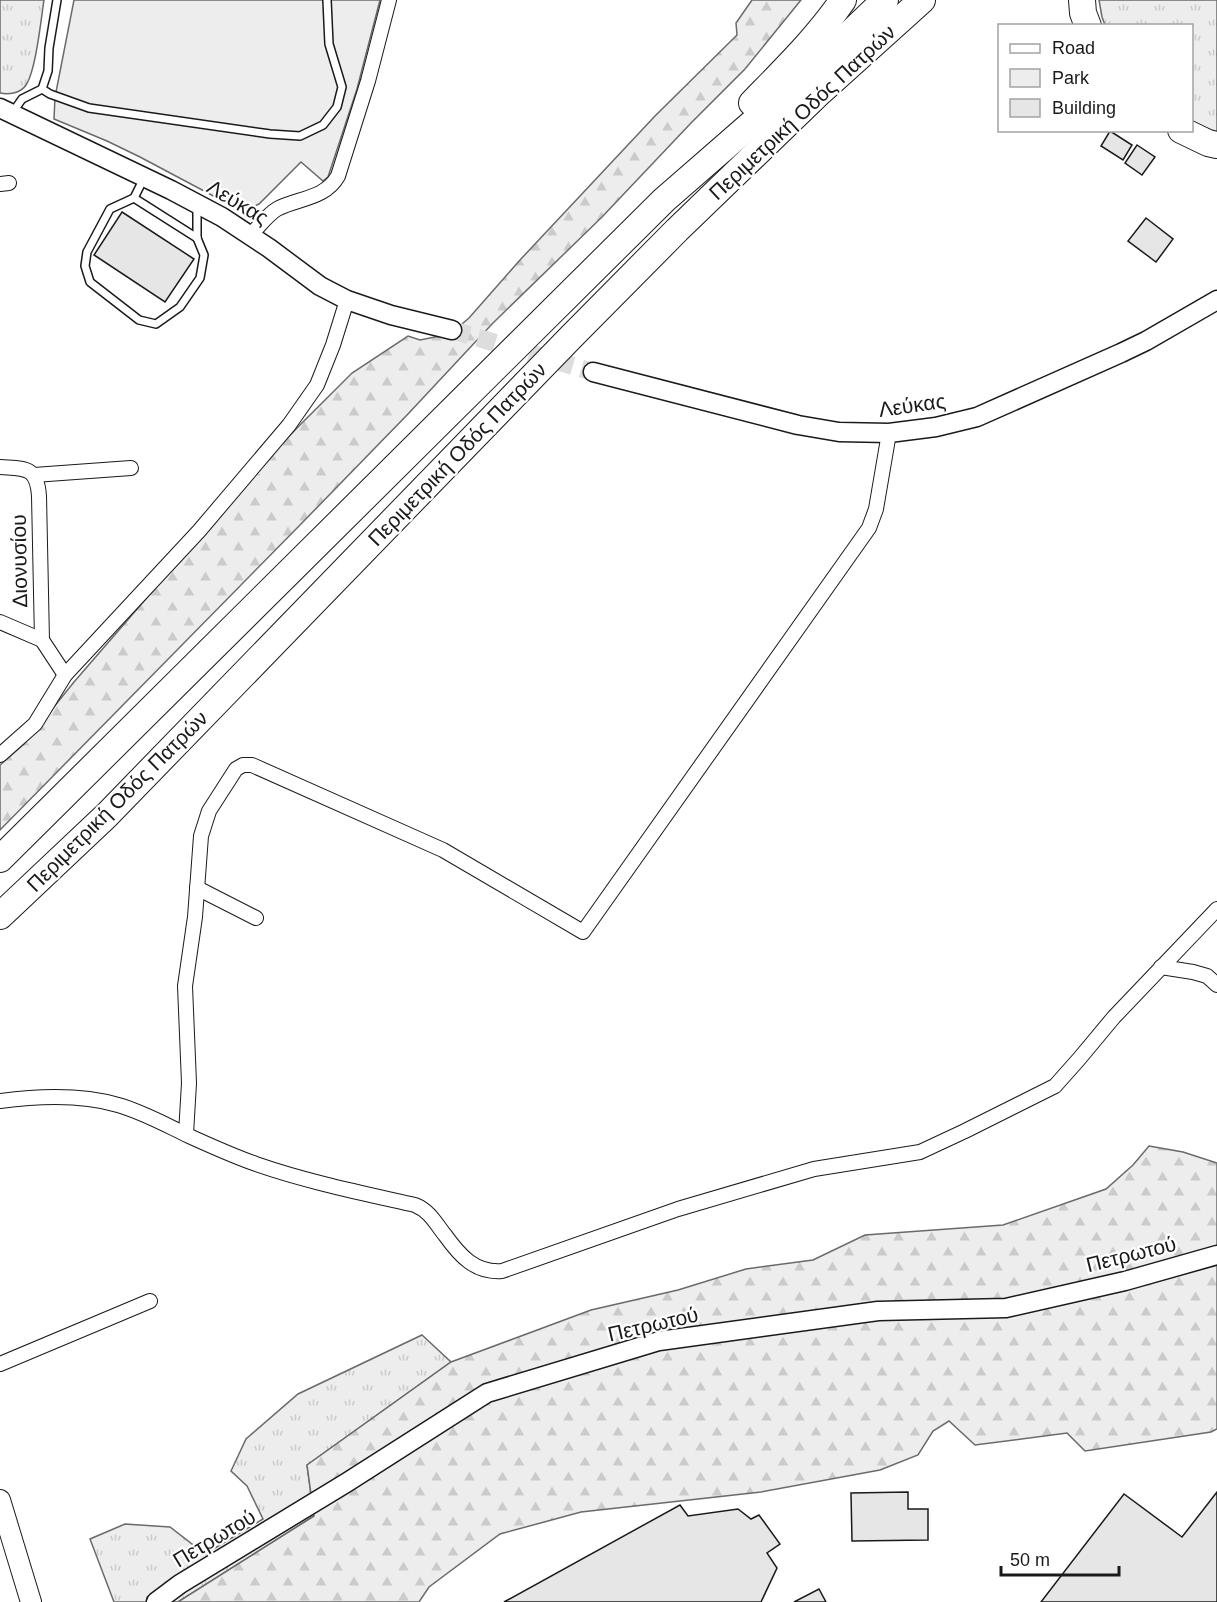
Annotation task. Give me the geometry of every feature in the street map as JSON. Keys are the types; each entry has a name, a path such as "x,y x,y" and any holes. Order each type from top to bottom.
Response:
{"highway":[{"path":"664,200 702,156 799,55 843,0"},
{"name":"Περιμετρική Οδός Πατρών","path":"0,859 664,200 796,85 885,0"},
{"name":"Περιμετρική Οδός Πατρών","path":"0,916 107,815 562,346 677,231 820,92 922,0"},
{"path":"1082,0 1087,24"},
{"path":"1185,132 1217,145"}],"main road":[{"path":"0,1500 31,1602"}],"street":[{"path":"250,235 277,210 311,198 334,183 368,81 389,0"},
{"name":"Λεύκας","path":"6,111 228,220 320,286 347,300 391,315 452,330"},
{"path":"0,755 35,724 65,675 199,531 289,425 318,385 347,300"},
{"name":"Λεύκας","path":"593,372 807,427 854,433 889,433 936,427 977,417 1146,341 1217,300"},
{"path":"186,1134 189,1083 185,986 195,917 201,836 209,811 236,769 243,765 252,765 443,850 583,932 869,528 876,509 889,433"},
{"path":"0,467 20,469 34,475 131,468"},
{"name":"Διονυσίου","path":"34,475 39,496 42,640"},
{"path":"0,622 42,640 65,675"},
{"path":"197,888 256,918"},
{"path":"0,1101 33,1097 108,1102 146,1115 220,1150 258,1164 338,1188 418,1207 430,1215 456,1248 474,1266 485,1271 502,1271 678,1209 814,1169 920,1152 1055,1086 1114,1017 1217,909"},
{"path":"1161,967 1207,976 1217,985"},
{"name":"Πετρωτού","path":"156,1602 180,1584 346,1484 487,1394 659,1341 878,1311 1006,1308 1125,1281 1217,1255"},
{"path":"0,1364 150,1301"}],"lane":[{"path":"6,111 22,99 42,89 48,71 49,48 57,0"},
{"path":"42,89 89,108 270,134 300,136 324,124 338,107 342,87 329,44 327,0"},
{"path":"144,177 134,198 110,209 87,252 85,266 90,282 139,321 156,324 180,307 200,278 204,255 197,238 197,204"},
{"path":"134,198 197,238"}],"green space":[{"path":"0,0 44,0 30,78 24,88 18,92 0,93"},
{"path":"74,0 380,0 357,89 328,177 323,181 301,162 259,204 248,209 236,208 140,157 54,119 55,97"},
{"path":"752,0 801,0 745,69 602,217 493,323 408,414 0,830 0,765 24,744 74,682 272,453 352,373 408,336 420,340 450,334 469,318 655,116 737,35 736,23"},
{"path":"1099,0 1217,0 1217,132 1193,123 1193,24 1105,24"},
{"path":"1149,1146 1183,1152 1217,1163 1217,1429 1211,1432 1085,1451 1067,1433 975,1445 949,1421 933,1431 918,1455 880,1470 761,1492 581,1512 500,1534 429,1587 419,1602 178,1602 314,1516 307,1465 451,1362 591,1310 678,1290 746,1269 813,1260 865,1235 1003,1225 1106,1189 1133,1165"},
{"path":"422,1335 451,1362 307,1465 314,1516 178,1602 114,1602 90,1539 125,1524 170,1527 205,1554 263,1519 247,1486 231,1471 246,1439 298,1394"}],"building":[{"path":"1109,132 1132,145 1123,160 1101,146"},
{"path":"1137,145 1155,157 1142,175 1125,163"},
{"path":"122,212 194,259 165,302 94,255"},
{"path":"1146,218 1173,239 1156,262 1128,241"},
{"path":"908,1492 908,1509 928,1509 928,1540 852,1541 851,1493"},
{"path":"1217,1492 1217,1602 1041,1602 1124,1494 1182,1537"},
{"path":"680,1505 688,1516 738,1509 751,1519 759,1515 780,1544 767,1553 777,1568 761,1602 504,1602"},
{"path":"819,1589 826,1602 794,1602"}],"tunnel":[{"path":"452,330 593,372"}]}
